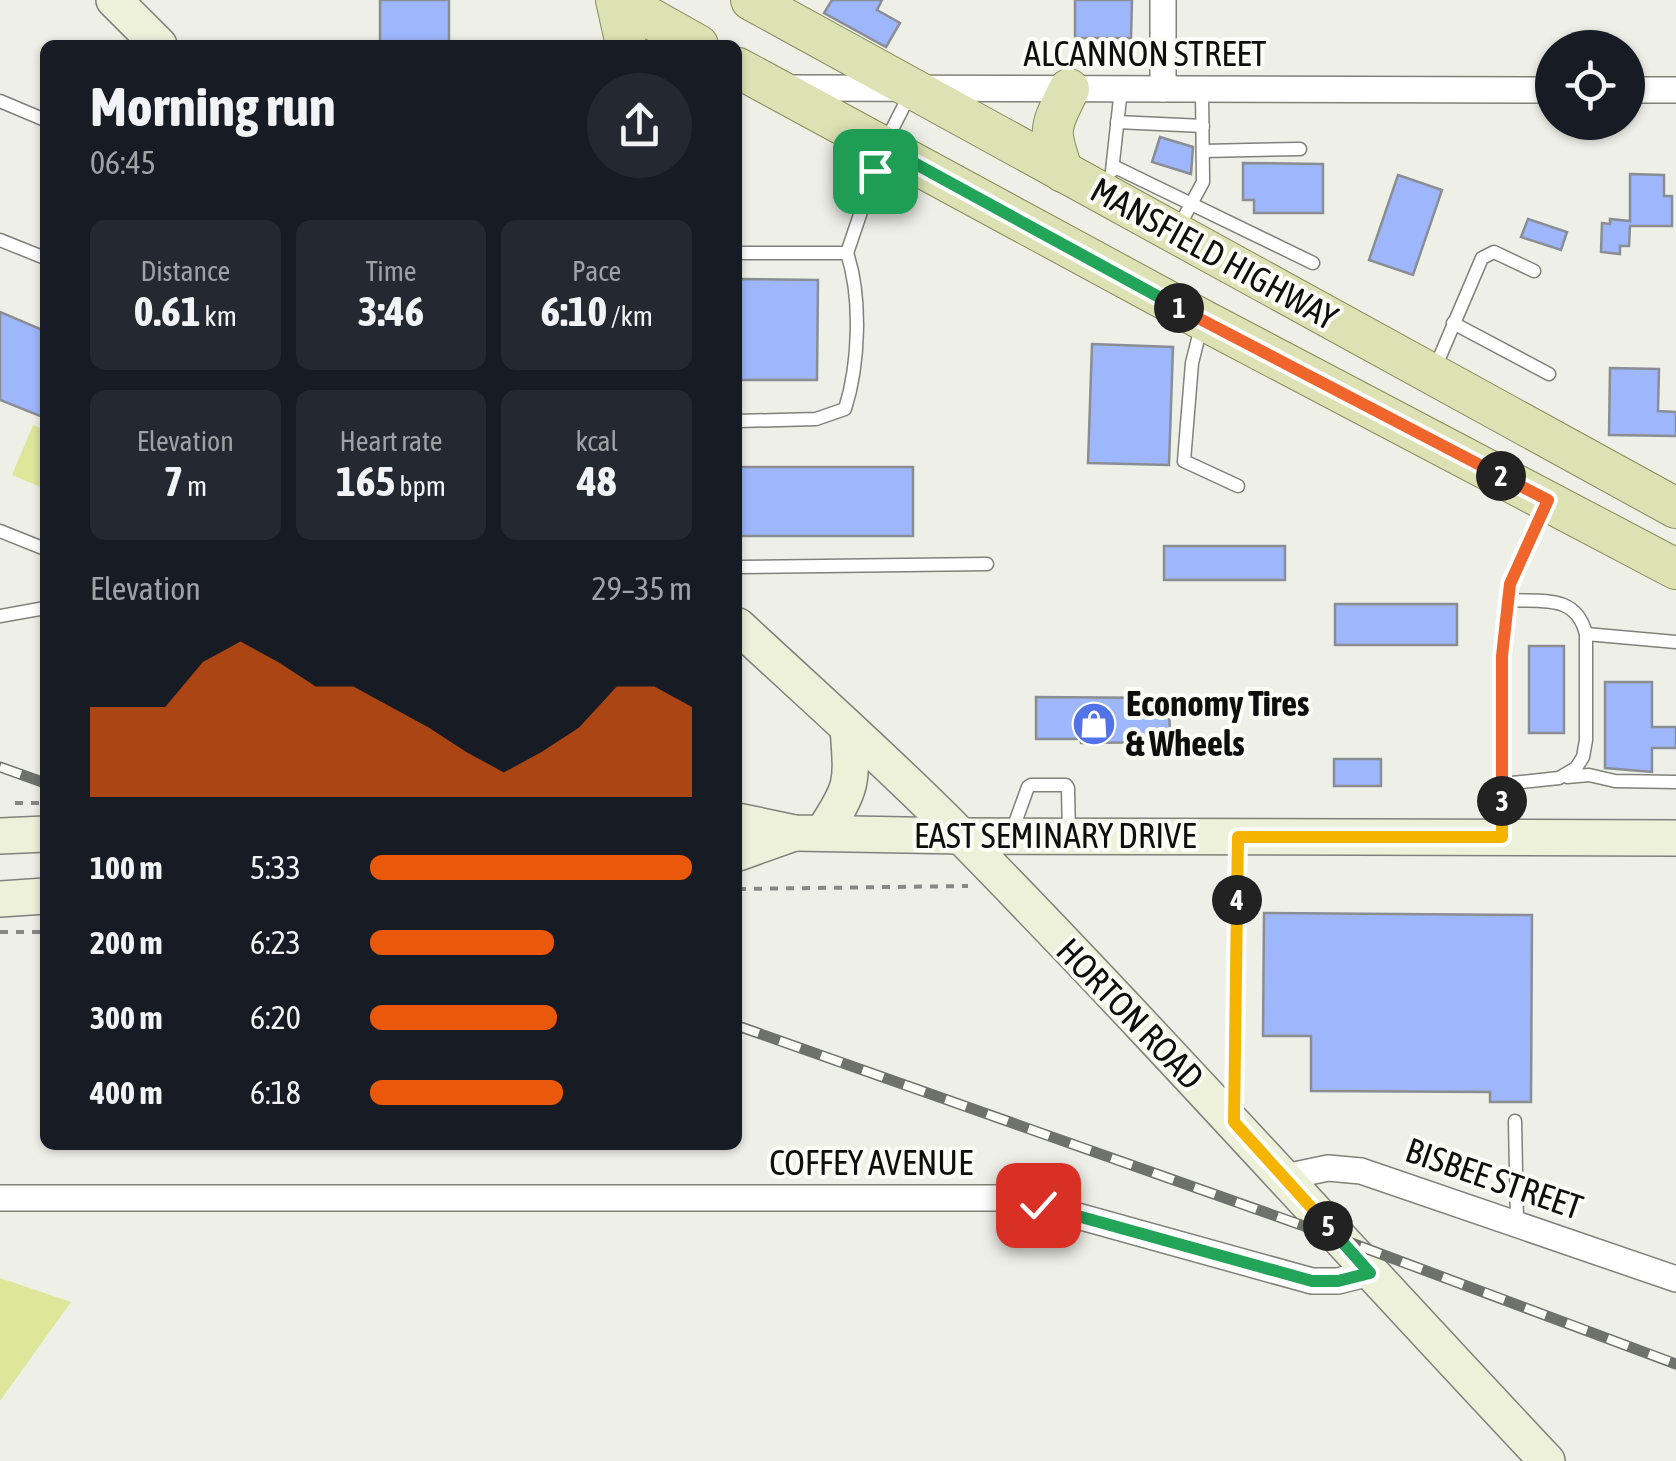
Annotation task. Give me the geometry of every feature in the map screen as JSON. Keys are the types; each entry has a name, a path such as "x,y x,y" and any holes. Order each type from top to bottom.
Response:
{"main road":[{"path":"617,0 625,40"},
{"path":"617,0 689,40"},
{"name":"MANSFIELD HIGHWAY","path":"776,8 1063,172 1111,181 1184,218 1432,374 1676,508"},
{"name":"MANSFIELD HIGHWAY","path":"756,88 883,146 1202,320 1676,569"},
{"path":"1063,172 1051,138 1055,118 1069,89"}],"street":[{"path":"114,0 154,40"},
{"path":"1163,0 1163,89"},
{"name":"ALCANNON STREET","path":"756,88 1535,90"},
{"path":"1645,90 1676,90"},
{"name":"HORTON ROAD","path":"742,630 961,836 1285,1176 1370,1273 1548,1461"},
{"path":"809,833 843,803 851,779 848,728"},
{"name":"EAST SEMINARY DRIVE","path":"742,822 809,833 961,836 1676,838"},
{"name":"EAST SEMINARY DRIVE","path":"742,851 809,833"},
{"path":"0,836 40,834"},
{"path":"0,899 40,896"},
{"name":"BISBEE STREET","path":"1285,1176 1328,1168 1362,1171 1676,1280"},
{"name":"COFFEY AVENUE","path":"0,1198 996,1198 1038,1205 1312,1281 1338,1281 1370,1273"}],"lane":[{"path":"742,420 816,419 845,410 854,382 856,297 856,280 847,253 883,146 914,88"},
{"path":"1111,181 1121,89"},
{"path":"1202,89 1202,182 1184,218 1313,262"},
{"path":"0,101 40,118"},
{"path":"1118,122 1202,126"},
{"path":"1202,151 1300,150"},
{"path":"0,240 40,256"},
{"path":"1432,374 1482,258 1494,252 1534,271"},
{"path":"742,253 847,253"},
{"path":"1202,320 1192,363 1184,461 1238,486"},
{"path":"1454,323 1549,374"},
{"path":"1502,837 1502,656 1510,584 1548,500"},
{"path":"0,531 40,547"},
{"path":"742,567 988,564"},
{"path":"1508,600 1562,604 1582,619 1586,634 1586,740 1576,768 1559,778"},
{"path":"0,616 40,609"},
{"path":"1586,634 1676,642"},
{"path":"1502,784 1589,775 1615,781 1676,782"},
{"path":"1010,836 1031,784 1066,785 1069,836"},
{"path":"1234,1122 1238,837"},
{"path":"1515,1121 1517,1222"}],"path":[{"path":"742,889 970,886"},
{"path":"0,932 40,932"}],"green space":[{"path":"33,425 40,428 40,487 12,475"},
{"path":"0,1278 71,1302 0,1401"}],"building":[{"path":"380,0 449,0 449,40 380,40"},
{"path":"832,0 882,0 877,10 900,23 886,47 824,13"},
{"path":"1075,0 1132,0 1131,38 1075,38"},
{"path":"1160,137 1193,147 1191,174 1152,162"},
{"path":"1243,163 1323,164 1323,213 1254,213 1254,200 1243,200"},
{"path":"1630,174 1664,175 1664,196 1672,196 1672,226 1630,226 1629,246 1620,246 1620,254 1601,252 1602,223 1610,224 1610,219 1630,221"},
{"path":"1398,175 1442,190 1413,275 1369,260"},
{"path":"1528,219 1567,232 1561,250 1521,237"},
{"path":"742,279 818,280 817,380 742,380"},
{"path":"0,312 40,329 40,416 0,400"},
{"path":"1092,344 1173,347 1169,465 1088,463"},
{"path":"1610,368 1659,369 1658,411 1676,412 1676,436 1609,435"},
{"path":"742,467 913,467 913,536 742,536"},
{"path":"1164,546 1285,546 1285,580 1164,580"},
{"path":"1335,604 1457,604 1457,645 1335,645"},
{"path":"1529,646 1564,646 1564,733 1529,733"},
{"path":"1605,682 1652,682 1652,727 1676,727 1676,748 1652,748 1652,772 1605,768"},
{"path":"1036,697 1169,698 1170,742 1036,739"},
{"path":"1334,759 1381,759 1381,786 1334,786"},
{"path":"1264,913 1532,915 1531,1102 1490,1102 1490,1092 1311,1091 1311,1036 1263,1036"}],"railway":[{"path":"0,767 40,781"},
{"path":"742,1027 1338,1238 1676,1364"}],"place":[{"name":"Economy Tires & Wheels","path":"1094,724"}],"route":[{"path":"875,171 883,146 1202,320 1548,500 1510,584 1502,656 1502,837 1238,837 1234,1122 1370,1273 1338,1281 1312,1281 1038,1205"}]}
